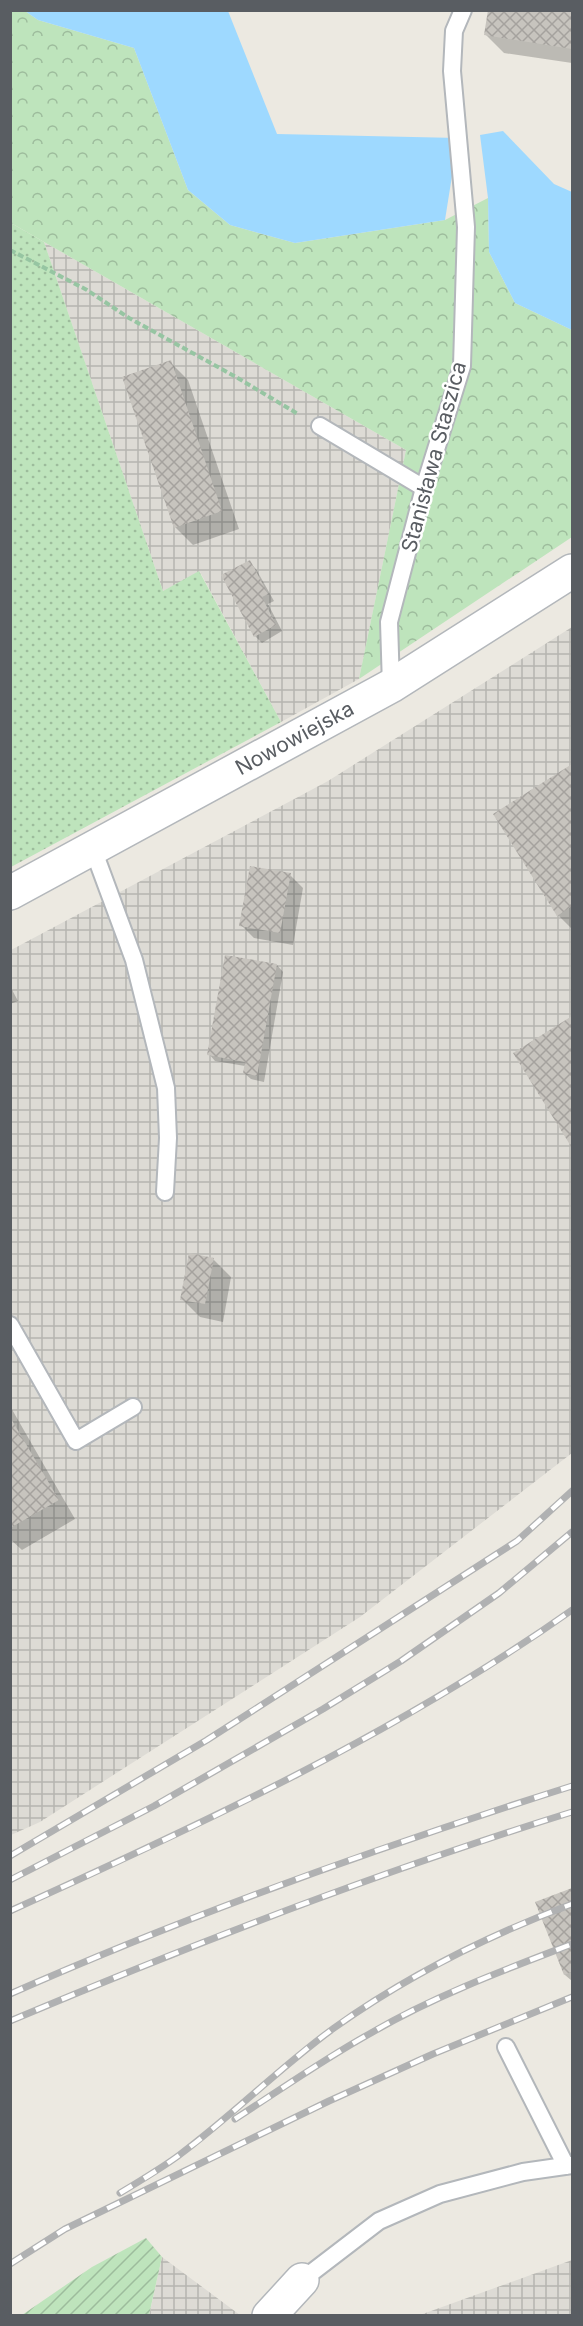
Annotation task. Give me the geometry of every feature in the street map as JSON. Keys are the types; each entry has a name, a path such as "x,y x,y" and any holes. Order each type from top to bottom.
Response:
{"street":[{"name":"Nowowiejska","path":"10,892 391,686 573,572"},
{"path":"268,2316 302,2280"}],"lane":[{"name":"Stanisława Staszica","path":"391,686 389,622 424,488 462,366 466,227 452,71 454,31 463,10"},
{"path":"320,426 424,488"},
{"path":"93,849 134,960 166,1088 168,1138 165,1192"},
{"path":"10,1325 76,1441 133,1407"},
{"path":"302,2280 379,2221 430,2199 523,2172 569,2166 506,2047"}],"path":[{"path":"10,250 87,290 129,318 320,426"}],"shaded area":[{"path":"44,242 406,450 359,679 281,722 200,572 163,591"},
{"path":"572,627 572,1453 360,1617 40,1822 11,1835 11,950 328,781"},
{"path":"162,2257 240,2315 149,2316"},
{"path":"572,2260 572,2315 420,2315"}],"green space":[{"path":"11,11 25,11 38,20 134,48 188,190 230,225 295,243 445,220 488,198 489,252 515,303 572,330 572,537 359,679 406,450 11,223"},
{"path":"11,223 44,242 163,591 199,571 281,722 11,867"},
{"path":"146,2238 162,2257 149,2315 22,2315 92,2267"}],"water":[{"path":"25,11 228,11 277,134 458,138 445,220 295,243 230,225 188,190 134,48 38,20"},
{"path":"503,131 554,184 572,192 572,330 515,303 489,252 488,198 480,135"}],"building":[{"path":"488,10 572,10 572,49 484,35"},
{"path":"171,360 222,511 174,528 122,377"},
{"path":"250,560 268,594 262,597 276,625 254,637 221,575"},
{"path":"572,764 572,906 557,916 493,814"},
{"path":"250,866 291,873 280,933 239,926"},
{"path":"225,955 277,964 257,1076 243,1073 245,1062 207,1055"},
{"path":"572,1016 572,1148 513,1053"},
{"path":"189,1253 214,1258 205,1304 180,1300"},
{"path":"10,1417 59,1500 10,1528"},
{"path":"572,1888 572,1972 564,1975 535,1902"}],"railway":[{"path":"10,1856 207,1740 517,1541 572,1491"},
{"path":"10,1880 154,1806 323,1709 401,1661 499,1593 572,1532"},
{"path":"10,1911 227,1810 369,1736 506,1655 572,1610"},
{"path":"10,1994 148,1936 288,1882 430,1832 572,1786"},
{"path":"10,2021 289,1909 359,1883 572,1812"},
{"path":"120,2193 178,2156 314,2043 390,1991 479,1943 572,1904"},
{"path":"235,2119 336,2053 419,2007 470,1984 572,1944"},
{"path":"10,2264 65,2229 329,2101 433,2054 572,1997"}]}
